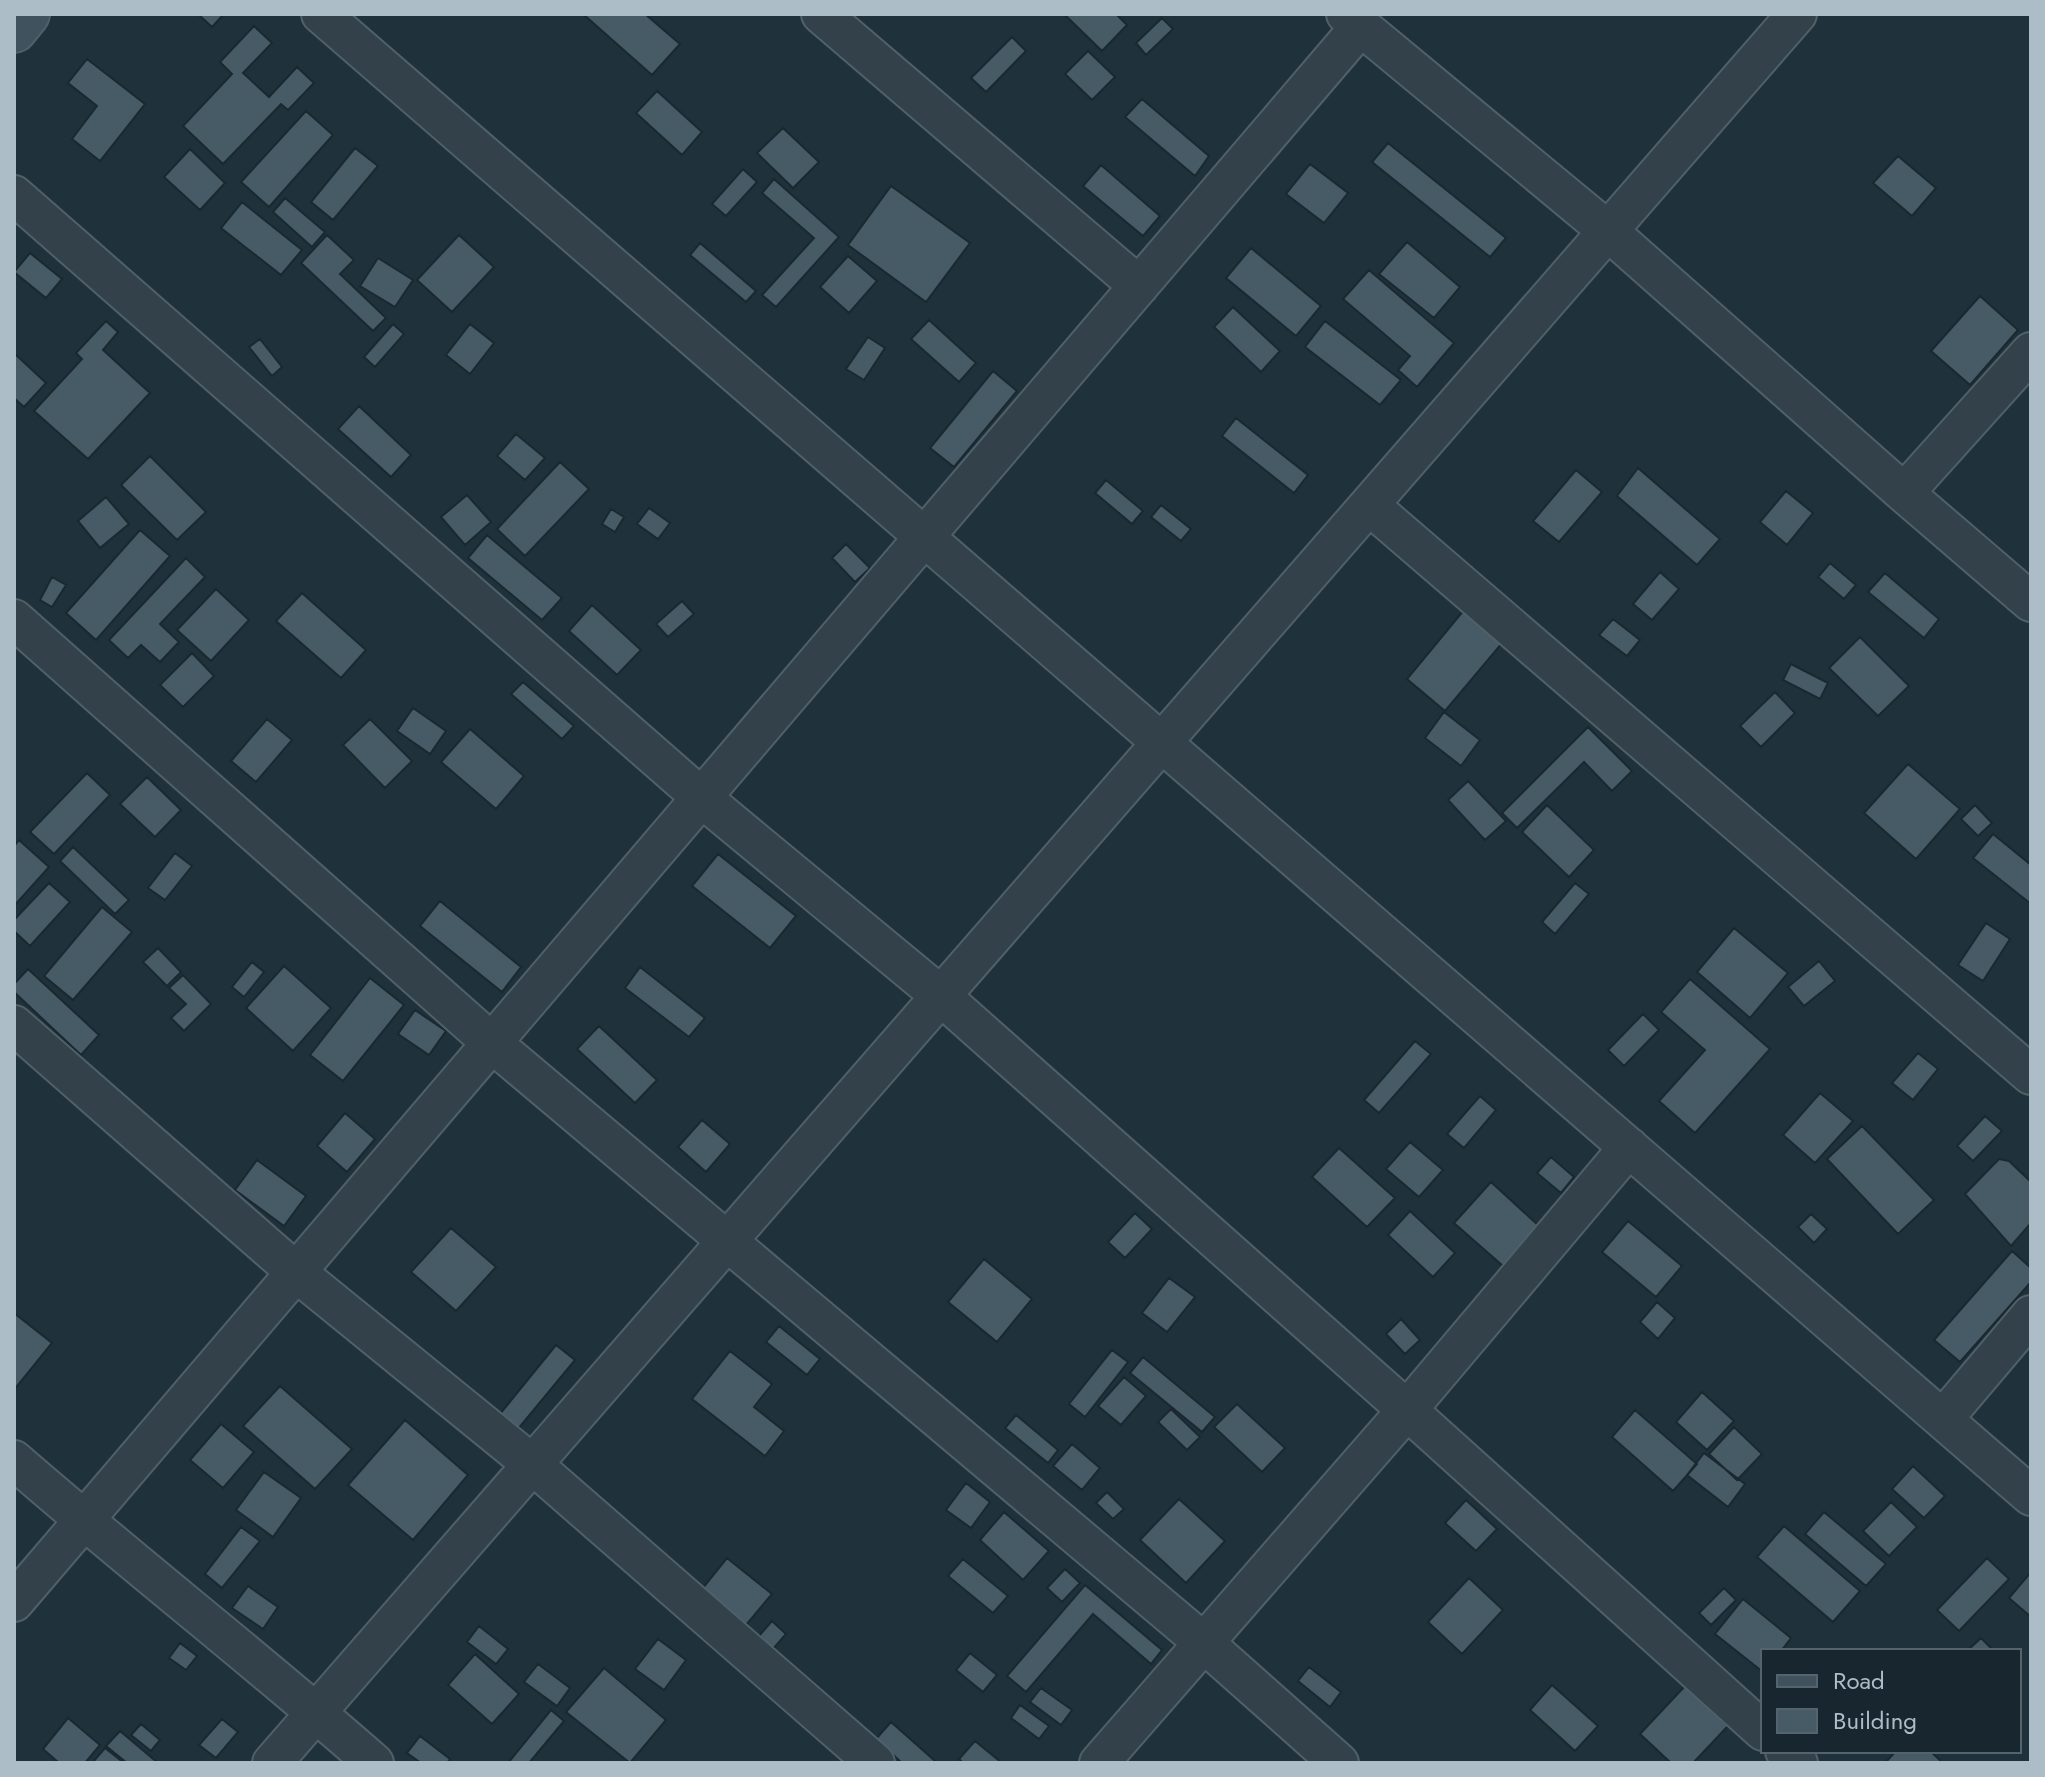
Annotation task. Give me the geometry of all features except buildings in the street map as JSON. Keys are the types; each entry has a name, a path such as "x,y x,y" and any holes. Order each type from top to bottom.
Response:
{"street":[{"path":"14,30 27,14"},
{"path":"321,14 2031,1496"},
{"path":"821,14 1139,286"},
{"path":"272,1763 1797,14"},
{"path":"14,1602 1139,286 1353,20 1608,231 2031,602"},
{"path":"14,195 702,798 941,996 1761,1729"},
{"path":"1904,493 2031,352"},
{"path":"1369,505 2031,1075"},
{"path":"14,619 492,1043 1204,1643 1339,1763"},
{"path":"14,1025 296,1272 532,1464 875,1763"},
{"path":"1099,1763 1407,1410 1629,1147"},
{"path":"1943,1419 2031,1315"},
{"path":"14,1460 374,1763"}]}
